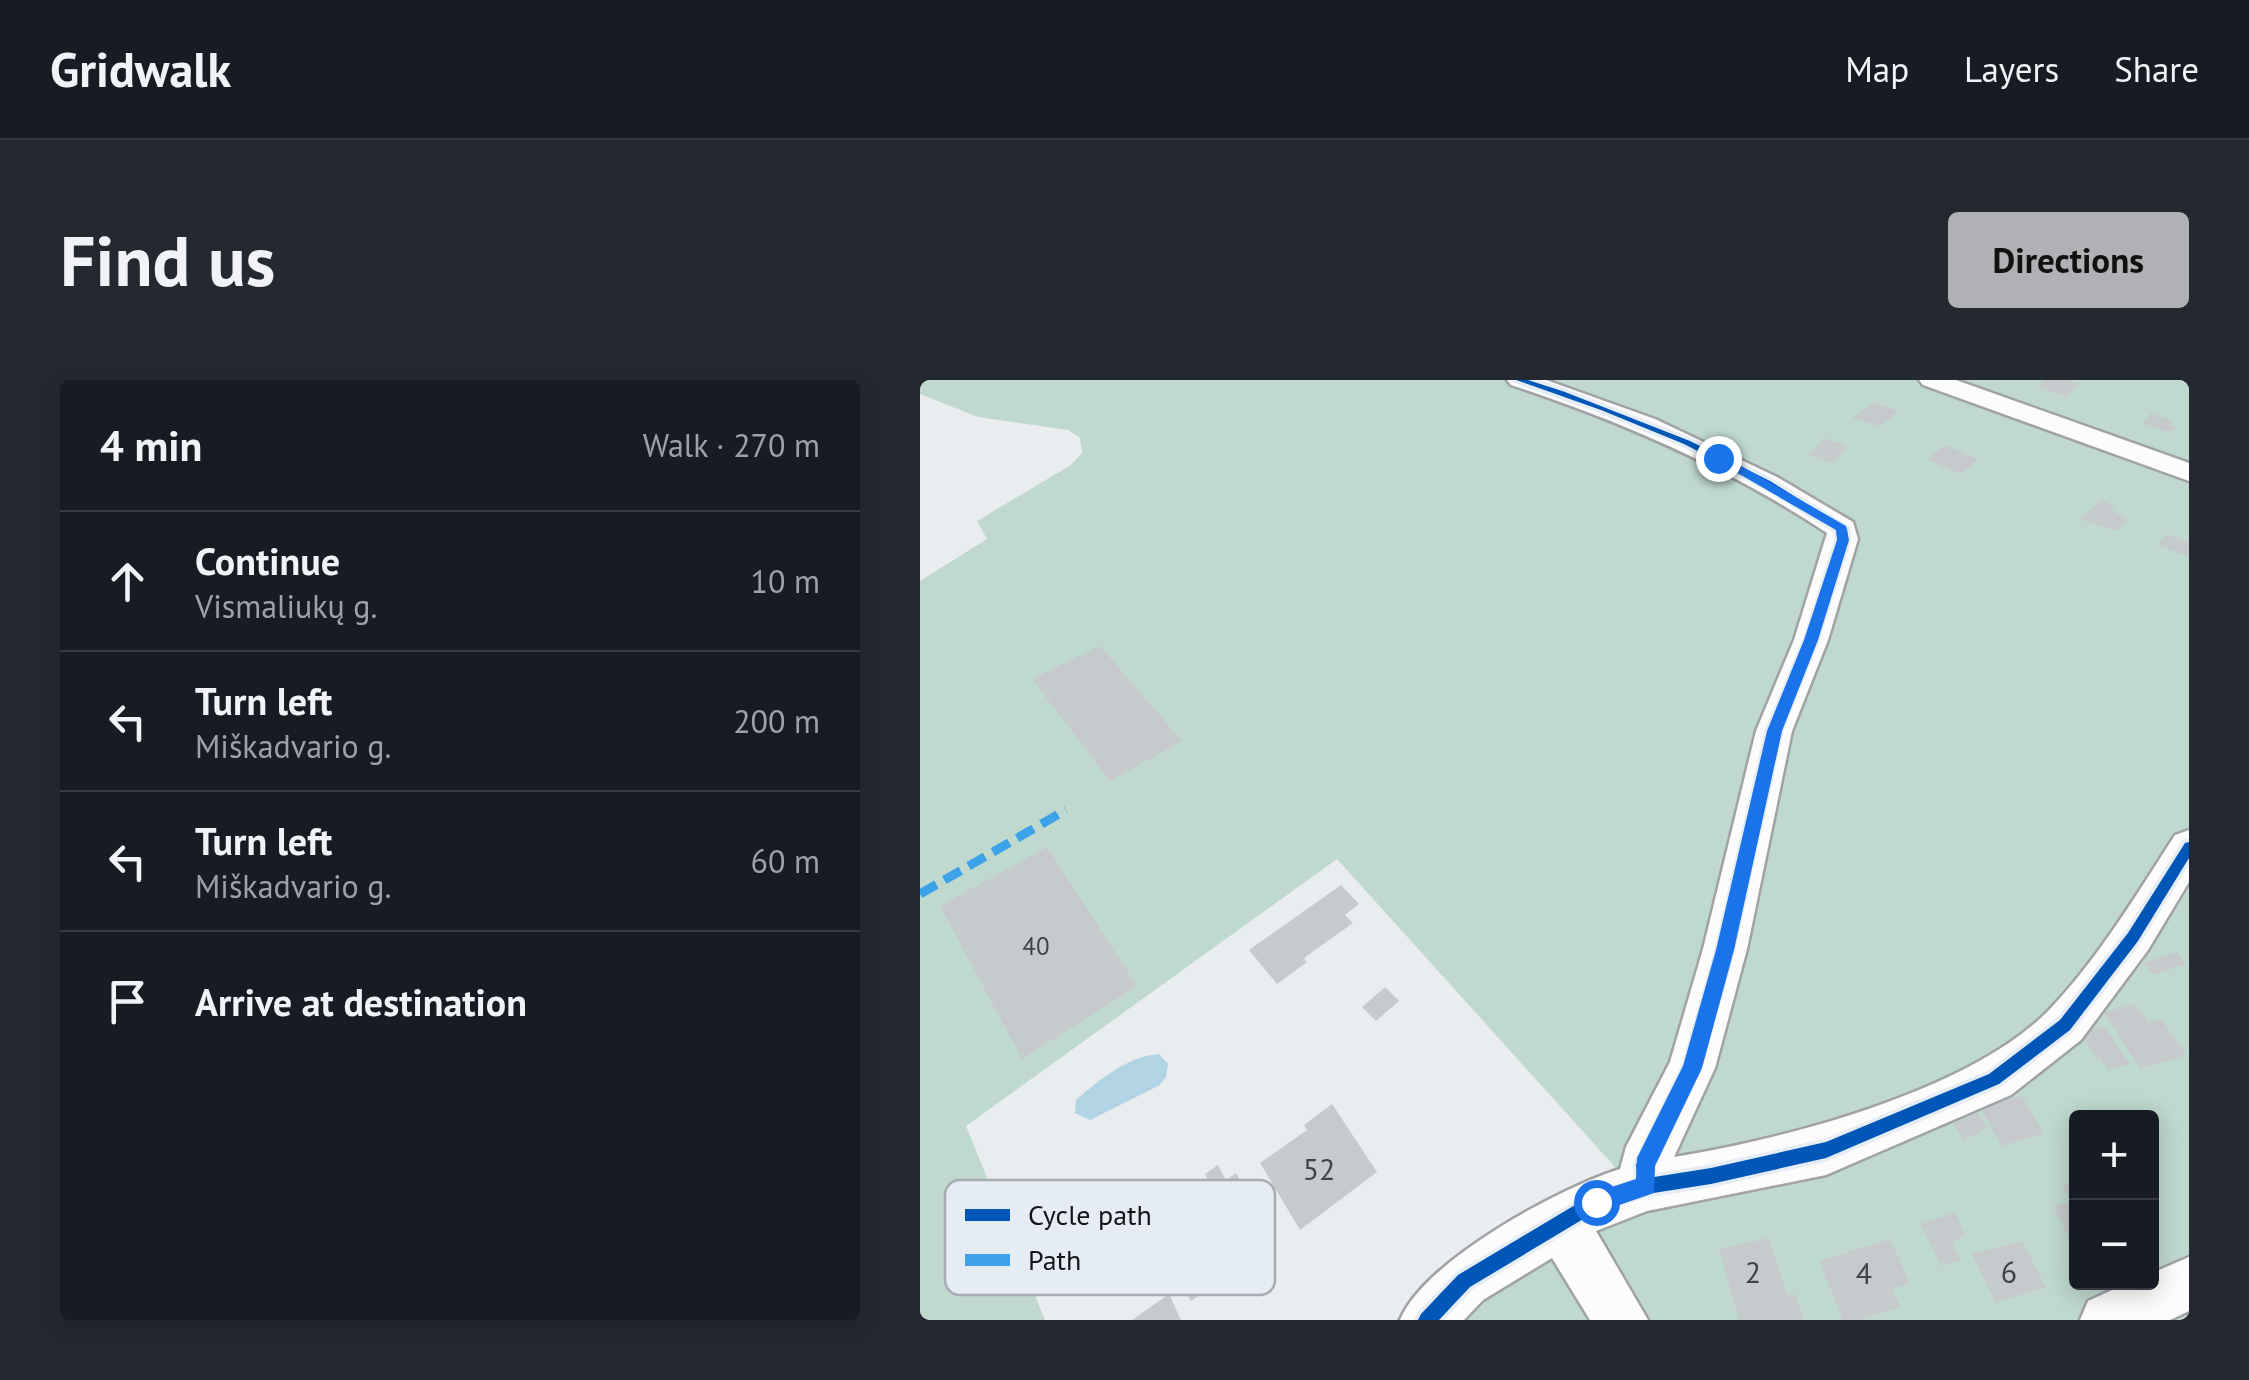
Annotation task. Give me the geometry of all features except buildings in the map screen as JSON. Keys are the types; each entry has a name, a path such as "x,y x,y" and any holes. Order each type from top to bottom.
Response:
{"street":[{"path":"1520,380 1584,400 1718,458 1842,528 1843,540 1811,640 1774,731 1725,950 1692,1068 1644,1165 1647,1186"},
{"path":"1932,380 2189,473"},
{"path":"1427,1320 1464,1280 1596,1202 1647,1186 1826,1150 1994,1079 2065,1025 2134,936 2189,847"},
{"path":"1560,1221 1622,1320"},
{"path":"2108,1320 2189,1284"}],"green space":[{"path":"920,380 2189,380 2189,1320 1396,1320 1438,1278 1615,1167 1337,859 966,1126 988,1180 945,1180 945,1295 1035,1295 1045,1320 920,1320 920,581 987,539 977,521 1071,465 1082,453 1080,438 1068,430 978,417 920,394"}],"water":[{"path":"1159,1054 1168,1064 1160,1085 1090,1120 1075,1113 1076,1100 1104,1077 1136,1059"}],"marked path":[{"path":"920,894 1066,810"}],"cycle path":[{"path":"1520,380 1687,442 1767,483 1842,529 1843,539 1811,640 1774,731 1725,949 1692,1068 1644,1165 1647,1186"},
{"path":"1427,1320 1464,1281 1596,1202 1647,1186 1826,1150 1994,1079 2065,1025 2133,937 2189,847"}],"route":[{"path":"1596,1202 1647,1186 1644,1165 1692,1068 1725,950 1774,731 1811,640 1843,540 1842,528 1718,458"}]}
